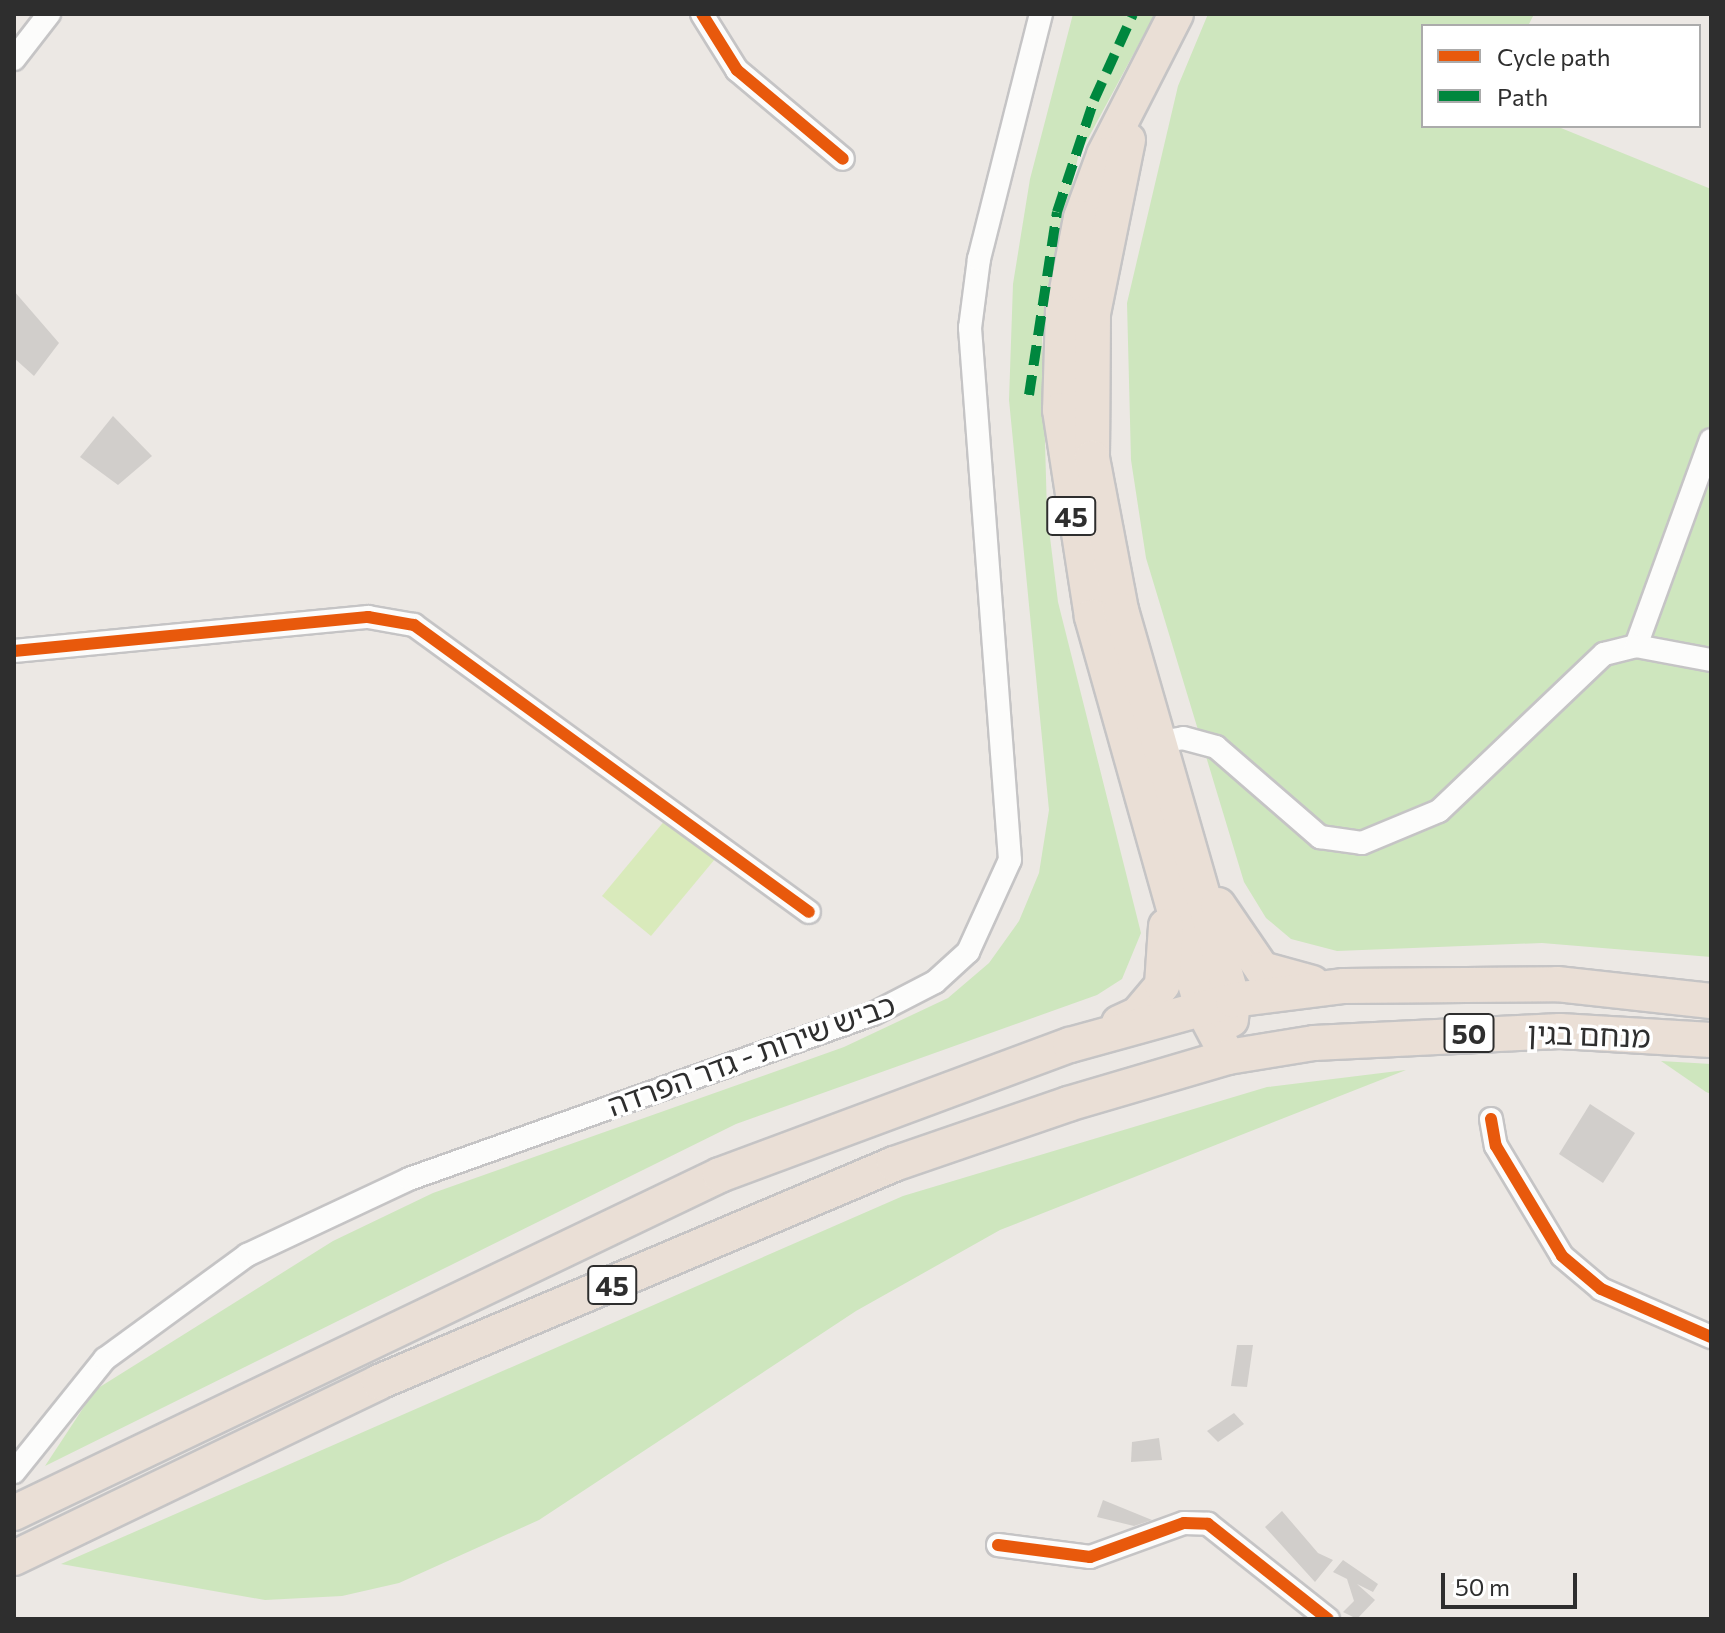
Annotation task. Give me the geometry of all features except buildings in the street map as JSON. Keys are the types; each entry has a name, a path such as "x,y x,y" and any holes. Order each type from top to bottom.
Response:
{"highway":[{"name":"45","path":"14,1558 379,1382 800,1203 1068,1104 1228,1057 1194,864 1159,742 1100,511 1090,371 1098,275 1133,119 1172,22"},
{"name":"45","path":"1172,22 1104,155 1081,218 1060,358 1062,461 1075,540 1160,858 1217,1004"},
{"path":"1070,1045 1138,1014 1162,985 1168,952 1160,858"},
{"path":"1194,864 1262,969 1284,981 1344,986"},
{"name":"מנחם בגין","path":"1217,1004 1344,986 1557,984 1711,1001"},
{"name":"45","path":"14,1513 720,1175 1070,1045 1217,1004"},
{"name":"מנחם בגין","path":"1228,1057 1477,1032 1711,1040"}],"street":[{"path":"14,59 49,14"},
{"path":"702,14 737,70 843,159"},
{"name":"כביש שירות - גדר הפרדה","path":"14,1472 105,1359 247,1255 409,1179 873,1014 935,982 968,952 1010,860 970,328 979,259 1041,14"},
{"path":"1636,646 1711,440"},
{"path":"14,651 368,617 414,625 809,912"},
{"path":"1159,742 1183,738 1216,747 1320,837 1362,843 1439,811 1604,654 1636,646 1711,660"},
{"path":"1491,1119 1496,1146 1562,1256 1601,1289 1711,1337"},
{"path":"998,1545 1090,1557 1184,1523 1208,1524 1328,1619"}],"green space":[{"path":"1073,14 1155,14 1078,157 1042,334 1047,513 1058,602 1141,933 1122,979 1097,995 736,1124 45,1466 95,1390 333,1241 433,1193 844,1047 948,998 989,963 1019,921 1039,873 1049,810 1009,400 1013,284 1030,179"},
{"path":"1208,14 1534,14 1529,24 1421,24 1421,128 1561,128 1711,189 1711,957 1542,943 1337,951 1291,939 1266,918 1244,882 1146,558 1131,460 1127,303 1178,86"},
{"path":"666,819 715,859 651,936 602,896"},
{"path":"1661,1061 1711,1064 1711,1094 1706,1092"},
{"path":"1406,1070 1000,1230 856,1311 539,1520 399,1583 342,1596 265,1600 61,1564 903,1196 1267,1087"}],"marked path":[{"path":"1029,395 1057,212 1094,100 1133,14"}],"cycle path":[{"path":"702,14 737,70 843,159"},
{"path":"14,651 368,617 414,625 809,912"},
{"path":"1491,1119 1496,1146 1562,1256 1601,1289 1711,1337"},
{"path":"998,1545 1090,1557 1184,1523 1208,1524 1328,1619"}]}
